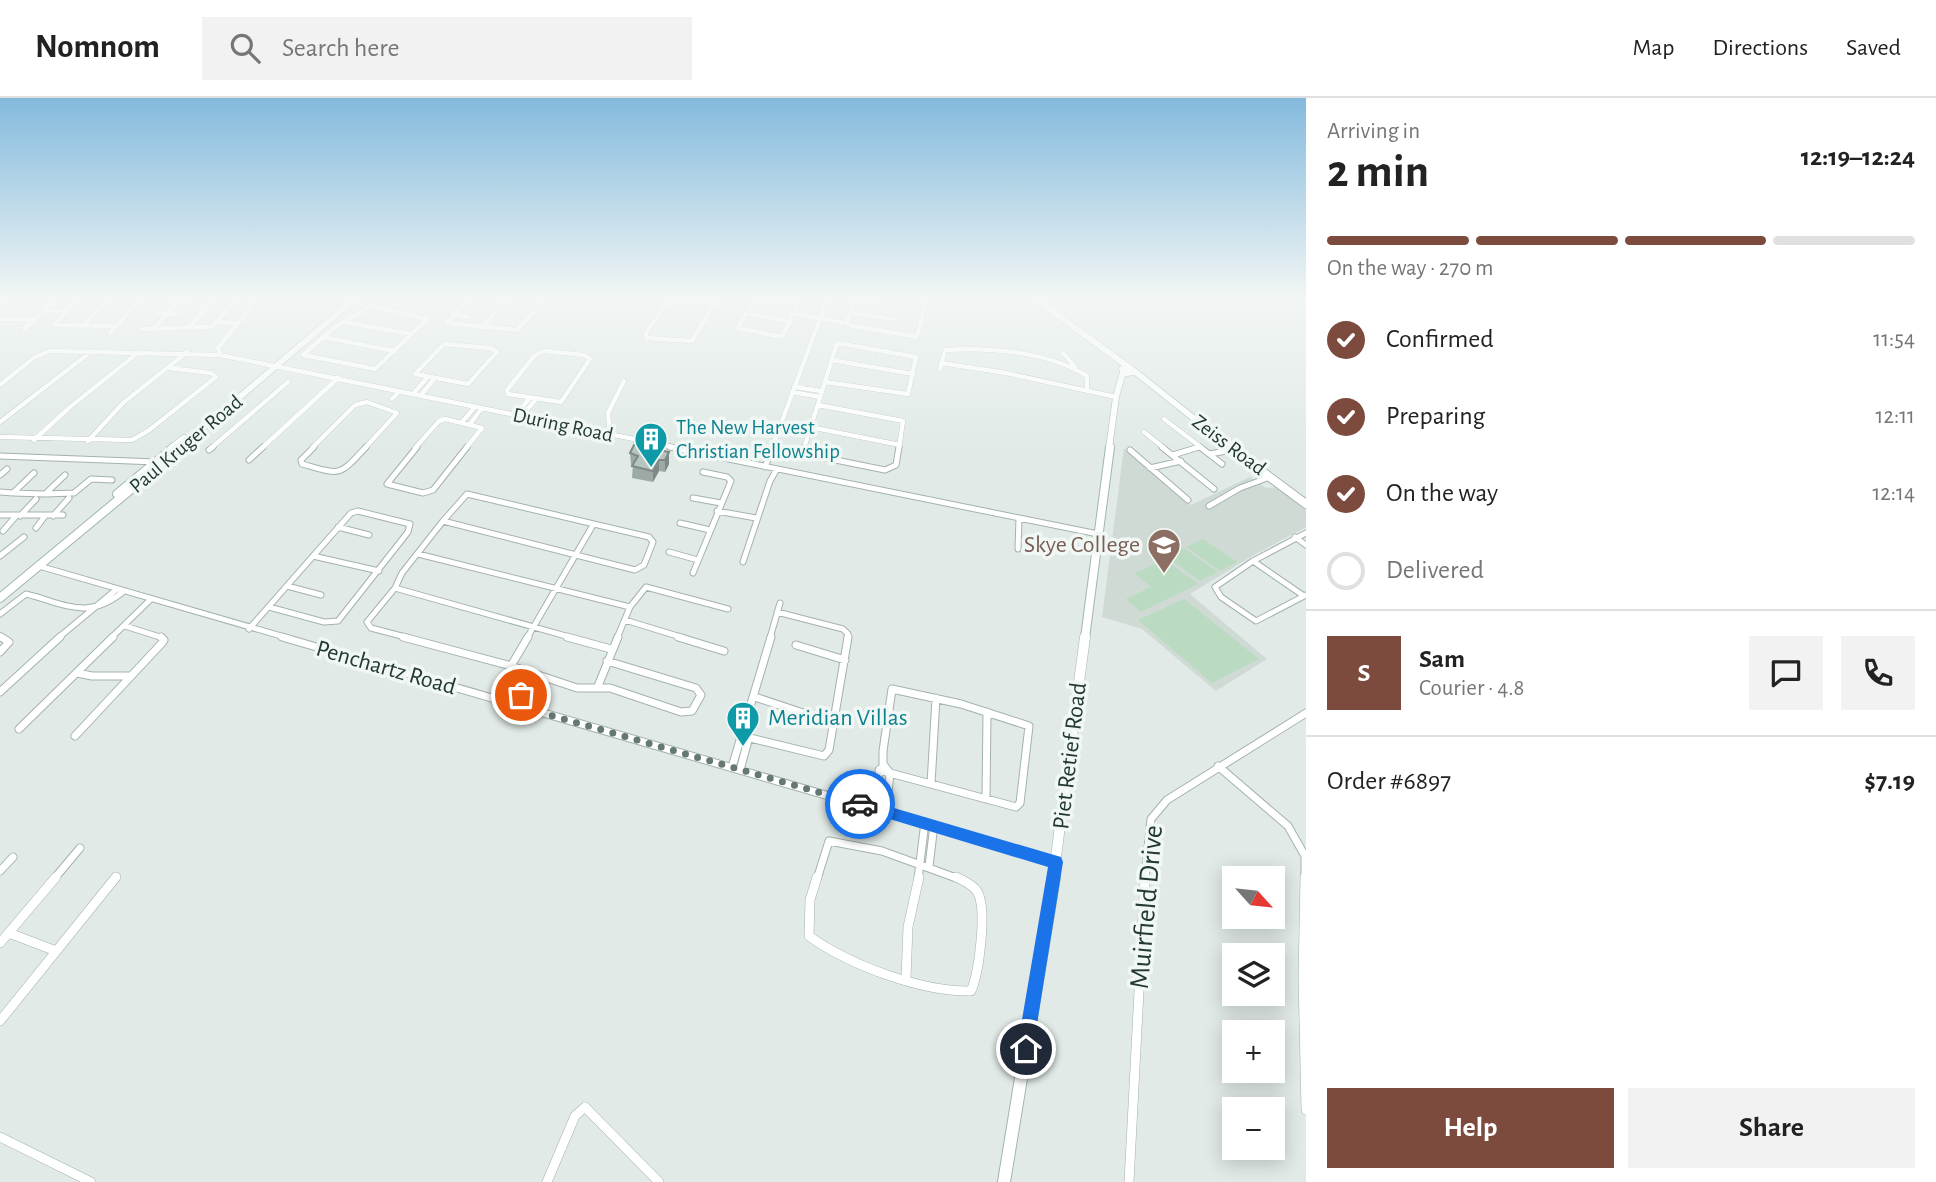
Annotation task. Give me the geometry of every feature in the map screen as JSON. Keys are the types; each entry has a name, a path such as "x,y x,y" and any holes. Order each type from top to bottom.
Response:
{"street":[{"path":"219,353 223,348"},
{"name":"Paul Kruger Road","path":"0,598 298,348"},
{"path":"311,348 303,355 374,369 397,348"},
{"path":"376,348 394,351"},
{"path":"440,348 415,372 427,378 468,384 497,351 471,348"},
{"path":"743,562 770,481 771,468 793,390 809,348"},
{"path":"818,405 901,419 905,423 896,465 889,470 806,454 803,451 835,348"},
{"path":"824,382 905,395 910,392 916,359 914,356 871,348"},
{"name":"Zeiss Road","path":"1100,348 1306,504"},
{"path":"1075,367 987,349 945,349 940,366 1087,390 1116,399"},
{"path":"0,422 92,351"},
{"path":"544,351 589,357 562,401 556,403 532,399 510,395 507,390 536,354 544,351"},
{"path":"34,440 70,407 139,352"},
{"name":"During Road","path":"0,385 42,353 219,353 276,367 1098,534"},
{"path":"88,441 122,403 186,353"},
{"path":"1063,353 1087,376 1087,390"},
{"path":"831,360 913,374"},
{"path":"327,376 341,364"},
{"path":"0,438 88,441 138,438 216,377 211,373 169,368"},
{"name":"Piet Retief Road","path":"1004,1182 1056,862 1116,399 1120,377 1128,371"},
{"path":"249,460 338,378"},
{"path":"413,394 427,378"},
{"path":"421,395 434,379"},
{"path":"610,435 609,409 624,381"},
{"path":"209,450 288,382"},
{"path":"793,390 821,394"},
{"path":"383,407 400,391"},
{"path":"519,416 532,399"},
{"path":"365,402 383,407 396,411 396,415 344,471 335,473 302,464 301,460 357,404 365,402"},
{"path":"462,422 475,407"},
{"path":"470,424 482,408"},
{"path":"445,419 470,424 479,426 481,430 430,492 423,494 387,484 439,421 445,419"},
{"path":"1164,419 1222,464"},
{"path":"810,428 900,445"},
{"path":"1144,432 1214,489"},
{"path":"1173,455 1230,448"},
{"path":"1130,450 1188,500"},
{"path":"0,456 143,460 158,463"},
{"path":"138,474 143,460"},
{"path":"1150,468 1181,461"},
{"name":"Paul Kruger Road","path":"42,564 49,554 138,474 158,463"},
{"path":"0,475 8,469"},
{"path":"693,573 730,479 703,472"},
{"path":"13,493 34,473"},
{"path":"45,494 65,475"},
{"path":"1209,506 1240,488 1270,477"},
{"path":"0,492 74,493 92,479 112,480"},
{"path":"443,521 635,570 643,565 653,542 651,538 467,494 443,521 400,577 395,588 375,610 367,622 370,627 510,666 577,688 598,686 684,713 694,709 701,695 696,688 607,661"},
{"path":"53,516 69,498"},
{"path":"693,498 721,503"},
{"path":"3,531 36,499"},
{"path":"249,629 348,515 358,511 410,524 408,532 346,615 335,622 324,622 269,607"},
{"path":"717,511 756,519"},
{"path":"0,515 63,515"},
{"path":"36,528 46,516"},
{"path":"1018,549 1019,518"},
{"path":"680,523 710,530"},
{"path":"510,666 593,525"},
{"path":"338,527 369,535"},
{"path":"1253,561 1305,595 1262,621 1248,618 1218,594 1215,587 1253,561 1306,533"},
{"path":"0,556 24,537"},
{"path":"1295,537 1306,545"},
{"path":"669,552 698,560"},
{"path":"0,556 10,554"},
{"path":"418,554 630,607"},
{"path":"313,556 379,571"},
{"name":"Penchartz Road","path":"42,564 249,629 1056,862"},
{"path":"287,586 321,595"},
{"path":"598,686 630,607 647,587 728,608"},
{"path":"395,588 611,649"},
{"path":"0,692 87,612 109,606 120,590"},
{"path":"0,614 26,594 87,612"},
{"path":"19,729 151,599"},
{"path":"740,770 755,696 780,603"},
{"path":"746,735 824,756 829,750 849,638 846,630 777,612"},
{"path":"625,620 724,651"},
{"path":"75,736 164,639 125,625"},
{"path":"0,636 9,642 0,652"},
{"path":"796,645 845,660"},
{"path":"516,683 523,670"},
{"path":"77,673 96,679 117,674 131,676"},
{"path":"526,686 533,674"},
{"path":"872,807 881,767 890,690 897,688 987,712 1022,722 1029,729 1020,805 1016,807 890,773 881,767"},
{"path":"504,702 510,692"},
{"path":"515,705 521,695"},
{"path":"755,696 803,713"},
{"path":"931,784 936,698"},
{"path":"986,799 987,712"},
{"name":"Muirfield Drive","path":"1129,1182 1149,826 1156,811 1167,800 1306,713"},
{"path":"732,767 746,735"},
{"path":"1218,766 1288,826 1304,856 1306,1110"},
{"path":"886,811 890,773"},
{"path":"923,866 925,822"},
{"path":"906,978 908,927 934,825"},
{"path":"829,841 923,866 967,882 977,890 981,903 975,982 971,991 965,992 906,978 858,962 813,940 808,932 808,914 814,885 829,841"},
{"path":"0,943 80,848"},
{"path":"0,871 13,857"},
{"path":"0,1021 116,877"},
{"path":"9,933 56,951"},
{"path":"547,1182 575,1116 585,1107 592,1111 659,1182"},
{"path":"0,1137 91,1182"}],"shaded area":[{"name":"Skye College","path":"1124,448 1191,505 1250,477 1266,488 1277,487 1306,510 1306,527 1190,594 1267,659 1216,691 1142,629 1102,617"}],"green space":[{"path":"1203,539 1237,562 1220,571 1187,547"},
{"path":"1184,548 1218,572 1200,581 1167,557"},
{"path":"1165,560 1198,584 1141,612 1126,599 1151,587 1134,573"},
{"path":"1184,599 1259,659 1212,683 1138,620"}],"building":[{"path":"634,445 669,452 665,460 659,460 653,471 632,466 638,456 630,453"}],"way so far":[{"path":"521,695 515,705 860,804"}],"place":[{"name":"The New Harvest Christian Fellowship","path":"651,469"},
{"name":"Skye College","path":"1164,575"},
{"name":"Meridian Villas","path":"743,748"}],"route":[{"path":"860,804 1056,862 1026,1049"}]}
